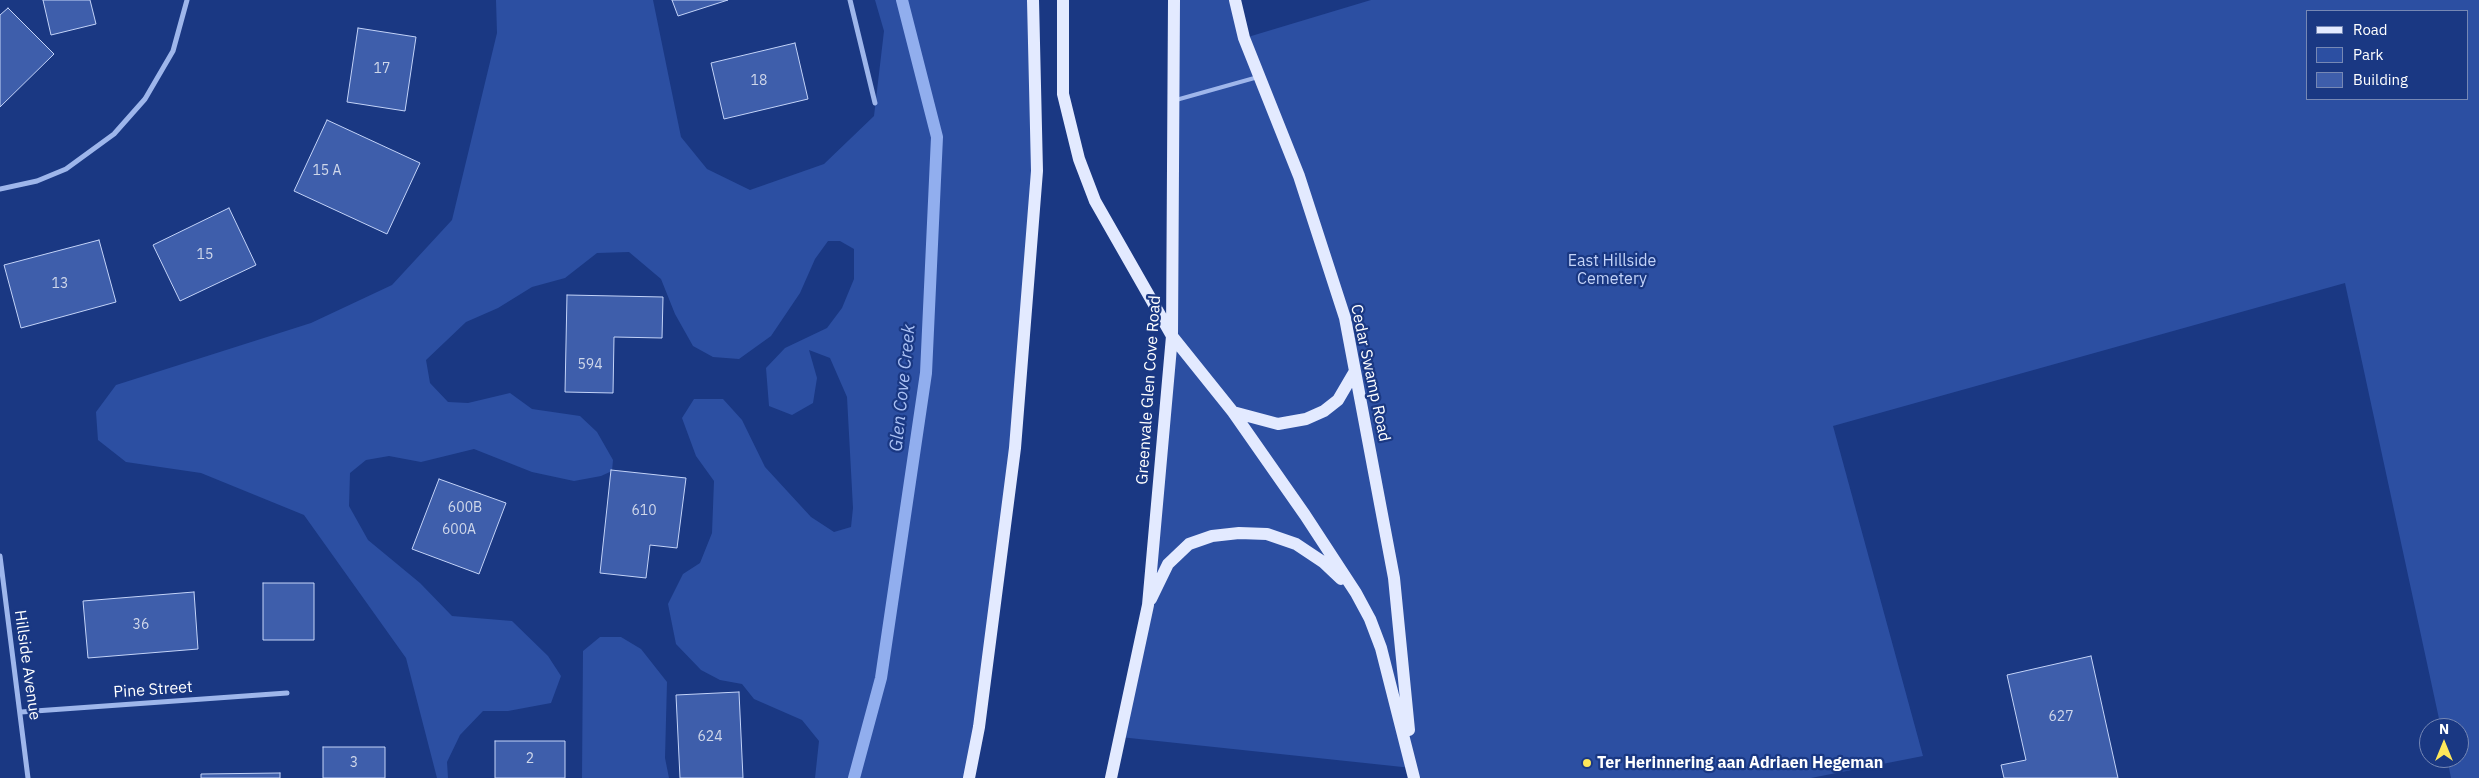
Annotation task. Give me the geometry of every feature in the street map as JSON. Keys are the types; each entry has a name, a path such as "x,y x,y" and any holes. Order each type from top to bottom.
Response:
{"main road":[{"path":"969,778 979,727 1015,448 1036,171 1033,0"},
{"name":"Cedar Swamp Road","path":"1062,0 1063,94 1079,159 1095,201 1172,336 1233,412 1305,515 1356,593 1370,619 1381,648 1413,773"},
{"name":"Greenvale Glen Cove Road","path":"1111,778 1148,605 1172,336 1174,0"},
{"name":"Cedar Swamp Road","path":"1235,0 1244,38 1299,176 1345,318 1394,578 1413,773"},
{"path":"1233,412 1278,424 1306,419 1324,412 1338,400 1355,371"},
{"path":"1148,605 1168,564 1189,544 1212,536 1239,533 1267,534 1296,544 1323,562 1356,593"}],"street":[{"path":"0,189 37,182 66,169 114,134 145,99 173,51 187,0"},
{"path":"850,0 874,103"},
{"name":"Hillside Avenue","path":"0,556 28,778"},
{"name":"Pine Street","path":"21,712 287,693"}],"lane":[{"path":"1174,100 1261,77"}],"green space":[{"path":"496,0 653,0 681,137 707,169 750,190 824,164 874,116 884,31 875,0 1033,0 1038,117 1015,448 972,778 815,778 819,741 802,720 754,699 742,684 720,680 701,670 676,644 668,604 683,574 700,563 712,533 714,481 696,456 682,418 694,399 723,399 742,420 765,467 811,517 834,532 851,527 853,508 847,397 830,358 809,350 817,378 813,403 792,415 769,406 766,368 785,348 827,328 842,308 854,279 854,249 840,241 828,241 815,259 800,293 771,336 739,359 713,357 693,346 675,314 661,279 629,252 597,253 565,278 532,287 498,308 466,322 426,360 430,383 448,402 468,403 510,393 532,409 580,416 597,432 613,460 612,471 601,476 574,481 532,472 474,449 421,462 389,456 366,460 350,473 349,506 368,540 420,583 452,616 512,621 548,656 561,676 551,703 508,711 483,711 460,735 447,762 448,778 437,778 406,658 304,515 201,473 126,462 98,440 96,412 116,385 311,323 392,285 452,220 497,33"},
{"name":"East Hillside Cemetery","path":"1177,0 1229,0 1245,51 1297,181 1342,325 1394,578 1345,318 1248,37 1371,0 2479,0 2479,778 2451,778 2449,768 2469,768 2469,718 2439,718 2345,283 1833,426 1923,756 1811,778 1414,778 1412,768 1120,737 1153,603 1176,322"},
{"path":"600,637 621,637 641,649 667,682 665,758 669,778 582,778 583,651"}],"building":[{"path":"43,0 90,0 96,24 51,35"},
{"path":"672,0 728,0 678,16"},
{"path":"8,8 54,54 0,107 0,15"},
{"path":"358,28 416,37 405,111 347,102"},
{"path":"795,43 808,99 724,119 711,63"},
{"path":"327,120 420,163 387,234 294,191"},
{"path":"229,208 256,265 180,301 153,245"},
{"path":"99,240 116,302 21,328 4,265"},
{"path":"567,295 663,297 662,338 614,337 613,393 565,392"},
{"path":"611,470 686,478 677,548 650,545 646,578 600,573"},
{"path":"439,479 506,503 479,574 412,549"},
{"path":"263,583 314,583 314,640 263,640"},
{"path":"194,592 198,649 88,658 83,601"},
{"path":"2091,656 2118,778 2004,778 2001,765 2026,760 2007,675"},
{"path":"739,692 743,778 680,778 676,695"},
{"path":"495,741 565,741 565,778 495,778"},
{"path":"323,747 385,747 385,778 323,778"},
{"path":"280,773 280,778 201,778 201,774"}],"waterway":[{"name":"Glen Cove Creek","path":"854,778 881,678 926,373 937,137 902,0"}],"place":[{"name":"Ter Herinnering aan Adriaen Hegeman","path":"1587,763"}]}
